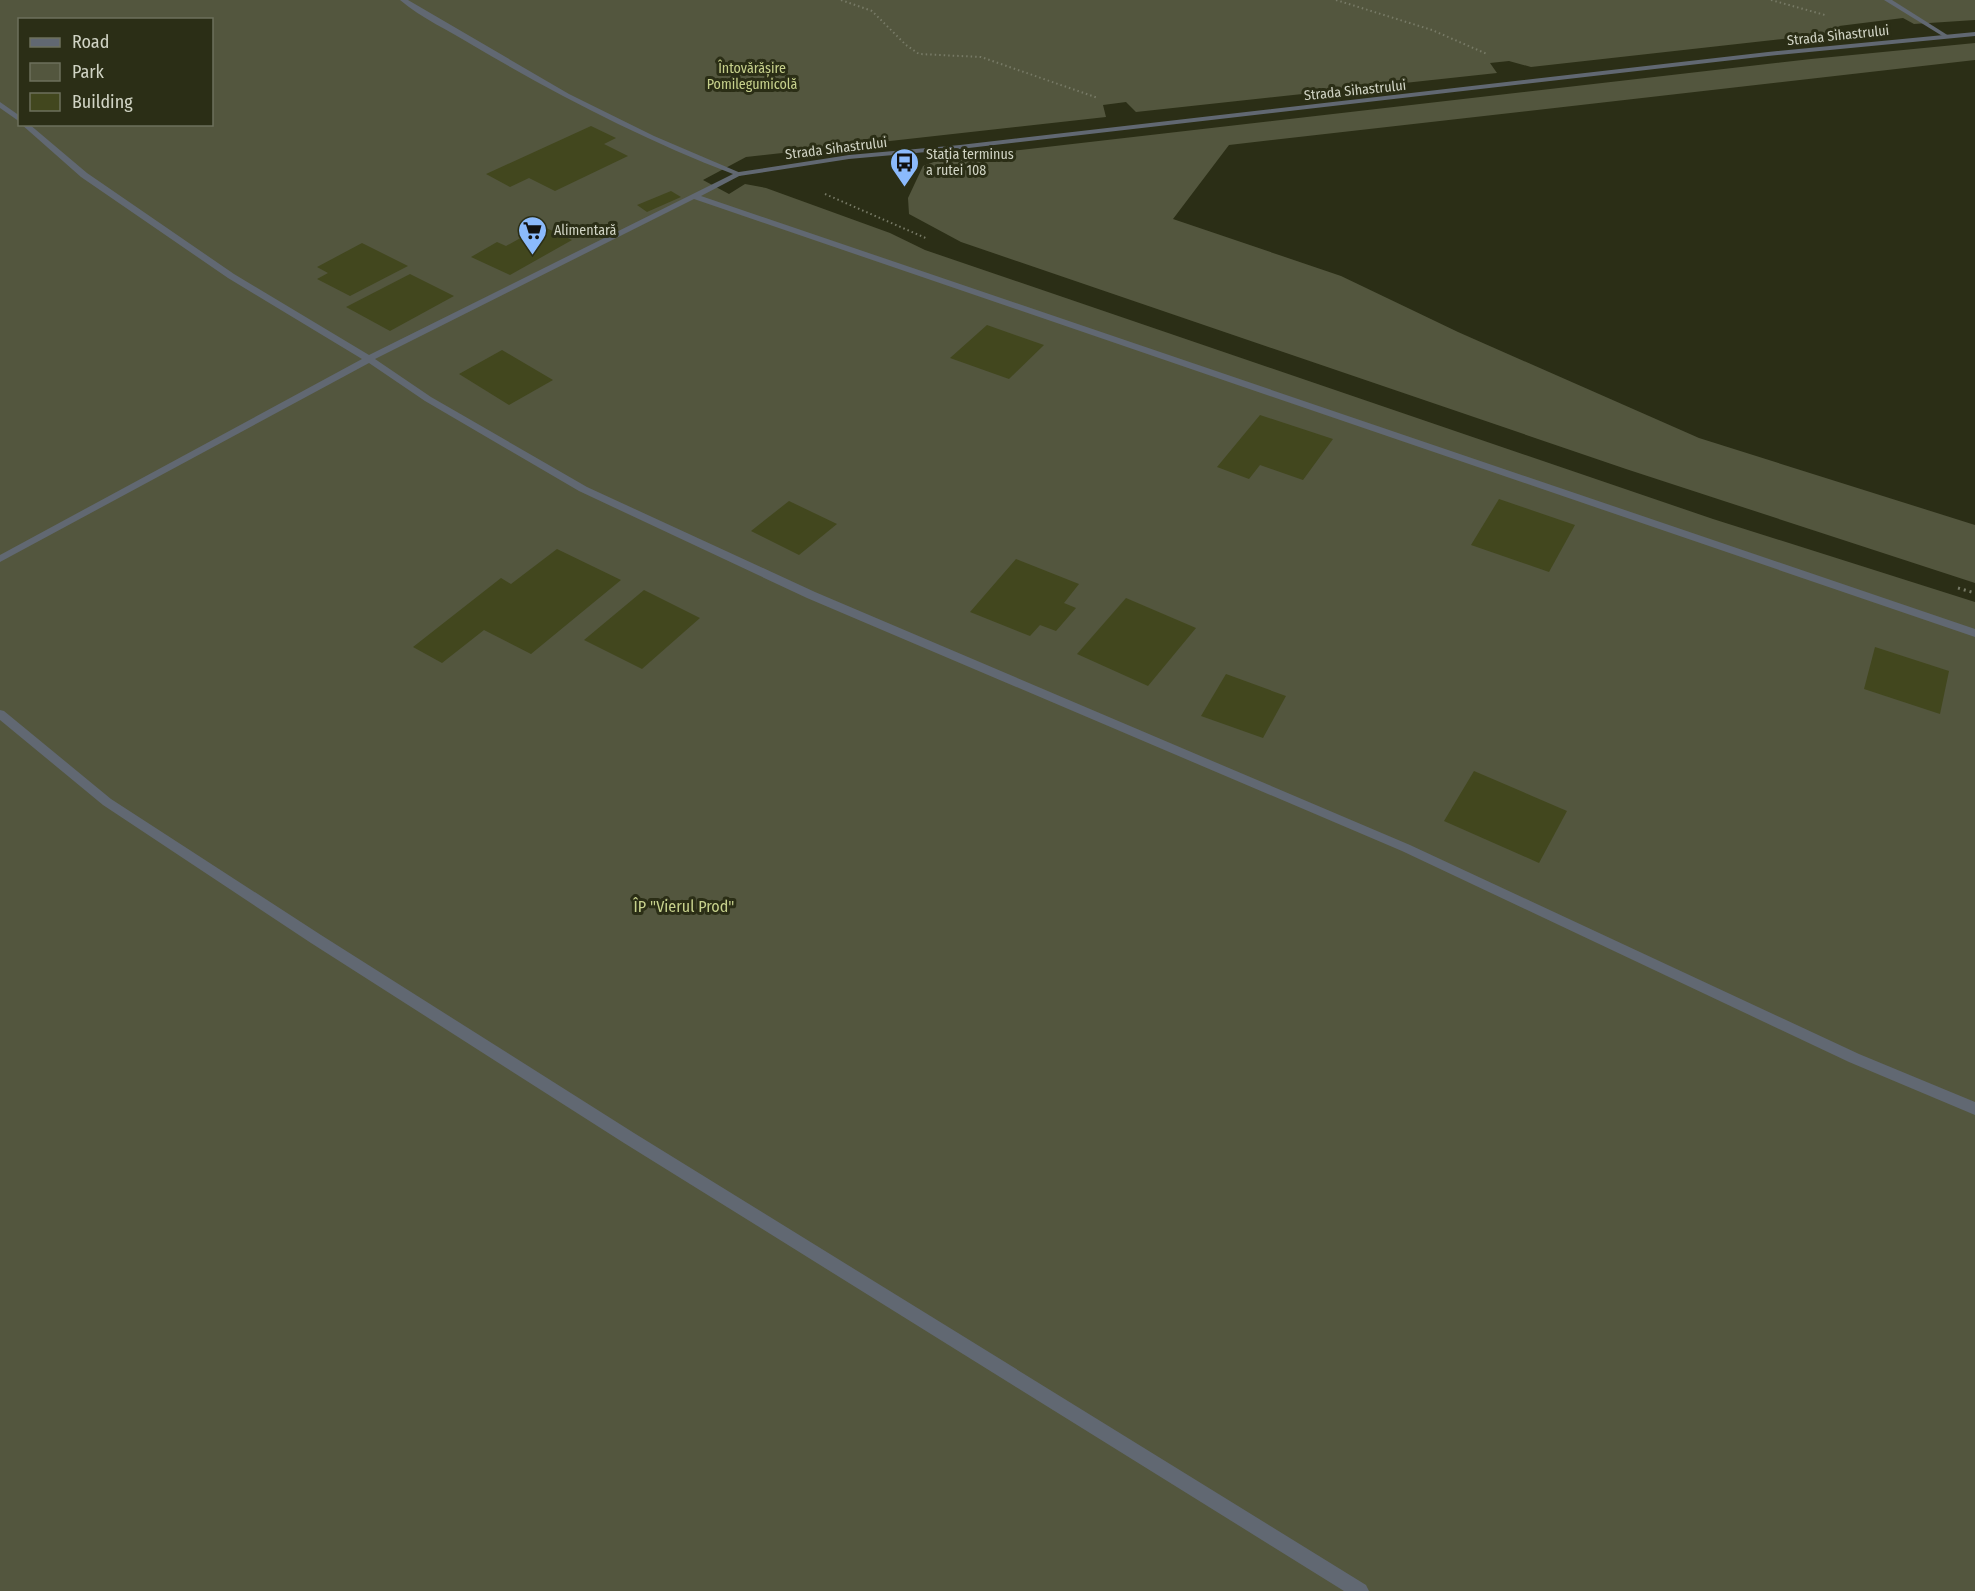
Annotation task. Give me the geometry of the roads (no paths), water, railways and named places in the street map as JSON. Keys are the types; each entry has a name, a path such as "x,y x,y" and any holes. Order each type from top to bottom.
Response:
{"street":[{"path":"403,0 516,68 606,117 682,153 739,174"},
{"path":"1887,0 1946,36"},
{"name":"Strada Sihastrului","path":"739,174 849,157 1975,33"},
{"path":"0,104 18,118"},
{"path":"26,126 84,175 231,276 369,359 429,399 583,489 811,596 1406,848 1854,1058 1975,1109"},
{"path":"0,559 369,359 739,174"},
{"path":"695,197 1975,633"},
{"path":"0,714 107,802 316,939 629,1138 1360,1591"}],"place":[{"name":"Stația terminus a rutei 108","path":"905,188"},
{"name":"Alimentară","path":"533,256"}],"park label":[{"name":"Întovărășire Pomilegumicolă","path":"752,76"},
{"name":"ÎP \"Vierul Prod\"","path":"684,906"}]}
